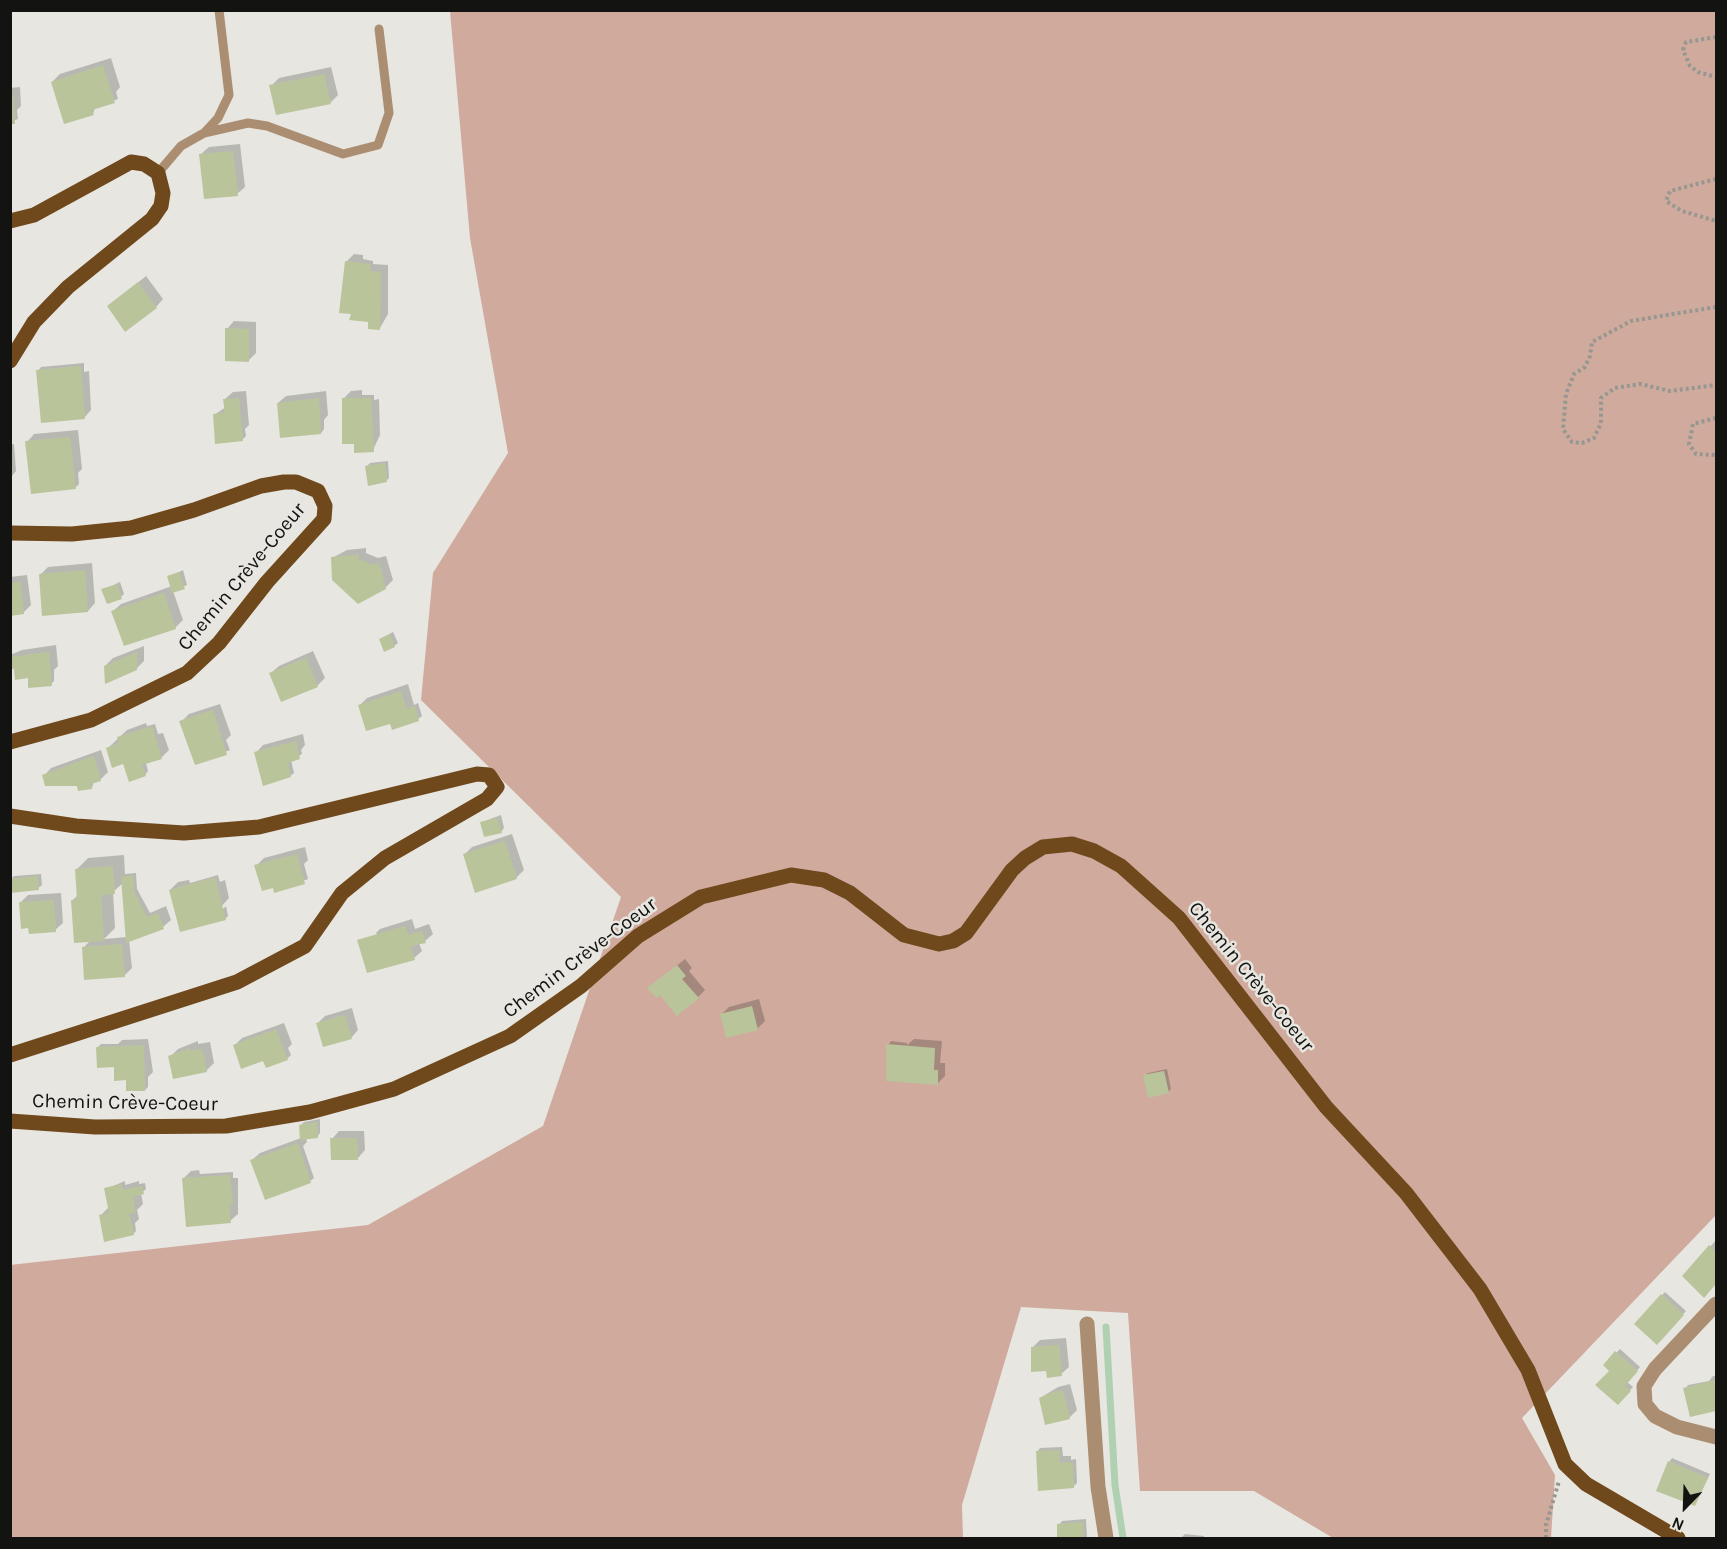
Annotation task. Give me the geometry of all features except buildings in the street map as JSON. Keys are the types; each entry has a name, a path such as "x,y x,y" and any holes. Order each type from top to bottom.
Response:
{"main road":[{"path":"10,220 34,215 131,162 144,164 158,173 163,193 161,206 152,219 61,294 34,322 10,361"},
{"name":"Chemin Crève-Coeur","path":"10,533 72,534 131,528 194,510 261,486 284,482 296,482 318,491 325,506 324,519 267,582 219,643 187,673 91,720 10,742"},
{"path":"10,816 76,826 184,833 259,828 437,783 483,774 493,778 497,787 487,799 376,865 342,893 305,946 237,982 10,1055"},
{"name":"Chemin Crève-Coeur","path":"10,1121 95,1127 226,1126 310,1112 394,1089 510,1036 581,986 638,936 700,897 791,875 824,880 850,893 904,935 939,944 953,941 966,933 1012,870 1025,858 1043,847 1072,844 1094,851 1121,866 1179,918 1326,1107 1406,1193 1480,1289 1528,1370 1565,1464"},
{"path":"1565,1464 1586,1484 1678,1539"}],"street":[{"path":"1716,1304 1655,1369 1644,1386 1645,1404 1655,1416 1677,1427 1716,1437"},
{"path":"1087,1324 1098,1488 1106,1539"}],"lane":[{"path":"204,133 218,118 229,95 219,10"},
{"path":"158,173 181,146 204,133 248,123 267,126 343,154 378,145 389,113 379,29"}],"path":[{"path":"1716,37 1686,42 1683,50 1690,66 1698,72 1716,77"},
{"path":"1716,179 1670,190 1666,201 1682,210 1716,221"},
{"path":"1716,306 1631,321 1592,342 1587,361 1574,374 1566,394 1563,429 1572,442 1582,443 1594,438 1602,423 1601,398 1615,388 1640,384 1670,391 1716,386"},
{"path":"1716,418 1693,424 1689,444 1696,454 1716,455"},
{"path":"1546,1539 1548,1515 1565,1464"}],"shaded area":[{"path":"450,11 1716,11 1716,1215 1522,1418 1555,1475 1551,1538 1333,1538 1254,1491 1140,1491 1128,1313 1021,1307 962,1505 963,1538 11,1538 10,1265 368,1225 543,1126 621,897 421,700 433,573 508,453 470,238"}],"waterway":[{"path":"1106,1327 1115,1485 1123,1538"}]}
